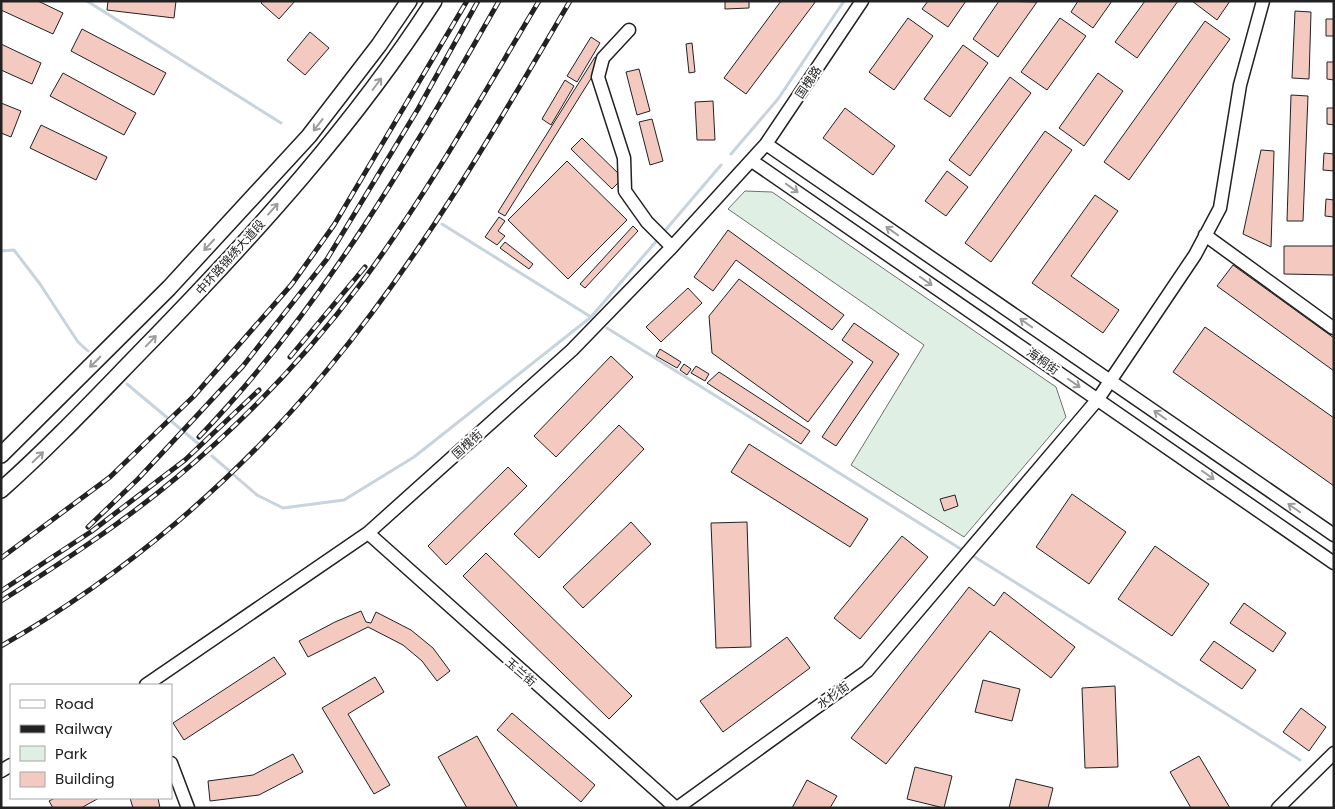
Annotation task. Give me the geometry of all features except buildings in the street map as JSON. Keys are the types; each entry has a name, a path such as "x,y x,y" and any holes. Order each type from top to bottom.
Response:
{"main road":[{"name":"中环路锦绣大道段","path":"1,455 169,288 309,136 379,45 409,1"},
{"name":"中环路锦绣大道段","path":"1,490 36,459 224,265 333,142 395,60 432,2"}],"street":[{"name":"国槐路","path":"752,161 766,144 862,1"},
{"name":"水杉街","path":"676,808 867,671 1098,400 1205,236 1220,208 1240,85 1263,1"},
{"path":"629,30 603,58 598,77 624,158 625,191 665,239"},
{"name":"海桐街","path":"766,144 1334,535"},
{"name":"海桐街","path":"752,161 1334,563"},
{"name":"国槐街","path":"147,684 368,534 572,350 665,239 752,161"},
{"path":"1205,236 1333,328"},
{"name":"玉兰街","path":"368,534 676,808"},
{"path":"1278,808 1334,753"},
{"path":"172,767 188,808"}],"green space":[{"path":"745,191 772,192 1056,387 1066,417 964,537 851,465 924,345 728,209"}],"waterway":[{"path":"87,1 281,123"},
{"path":"731,154 778,99 844,1"},
{"path":"663,233 721,165"},
{"path":"442,224 591,317"},
{"path":"212,456 257,495 283,508 344,500 414,457 591,317 659,238"},
{"path":"1,251 14,250 40,284 78,342 88,351"},
{"path":"607,328 964,551"},
{"path":"127,384 201,446"},
{"path":"970,554 1300,760"}],"railway":[{"path":"1,558 110,477 194,396 292,284 334,225 467,1"},
{"path":"88,527 138,479 243,366 327,259 418,109 478,1"},
{"path":"199,437 244,388 325,283 398,173 499,1"},
{"path":"1,601 90,542 176,478 226,434 298,360 342,309 409,214 454,144 539,1"},
{"path":"1,646 47,619 91,589 176,523 217,487 292,410 361,327 426,237 485,144 570,1"},
{"path":"290,357 365,267"},
{"path":"1,591 92,531 185,460 259,390"}]}
